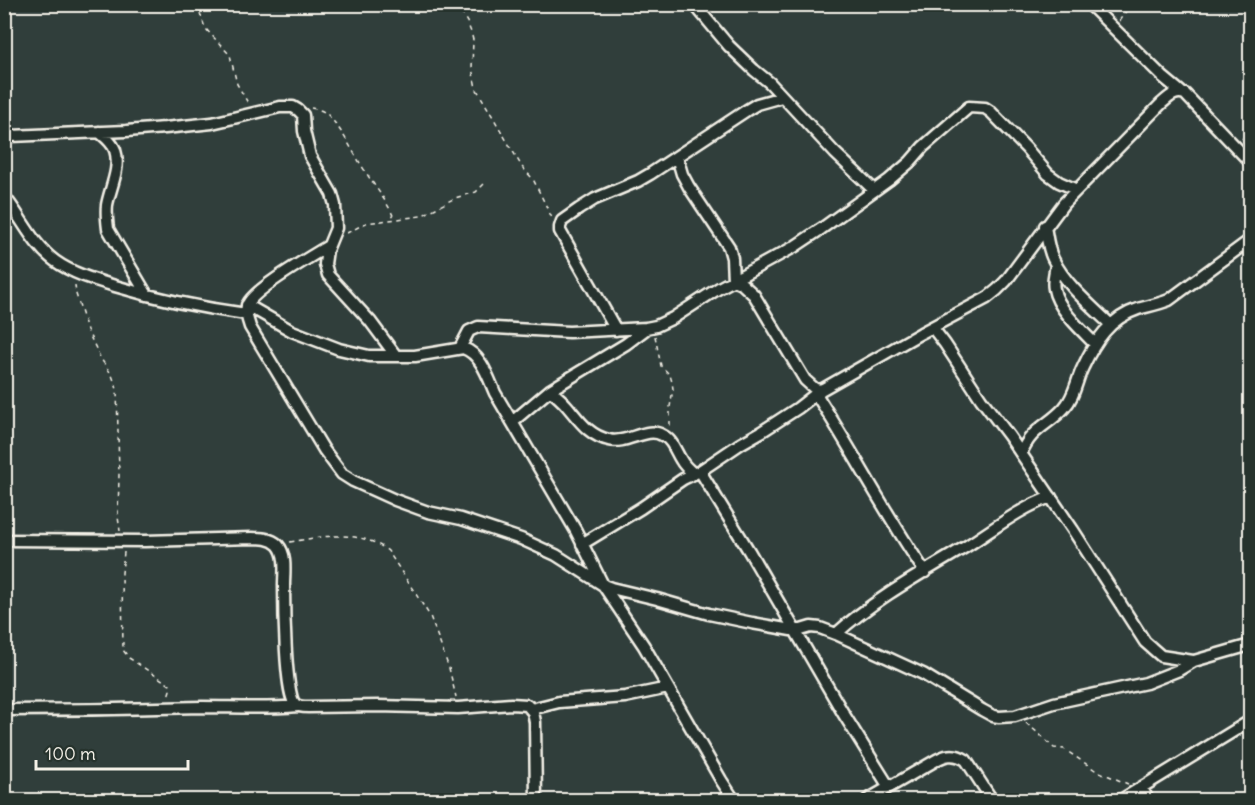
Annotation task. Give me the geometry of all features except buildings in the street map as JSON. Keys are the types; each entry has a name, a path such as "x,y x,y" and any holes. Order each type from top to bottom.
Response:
{"street":[{"path":"694,4 729,46 770,83 835,153 874,190"},
{"path":"1089,4 1113,29 1185,94 1251,162"},
{"path":"582,544 761,432 818,392 987,298 1006,281 1045,226 1077,189 1161,104 1171,95 1181,92"},
{"path":"616,330 560,227 562,221 586,204 638,181 757,104 782,97"},
{"path":"512,422 550,390 626,345 649,328 673,318 732,280 794,247 910,162 923,147 969,106 985,108 991,112 1048,174 1059,182 1077,189"},
{"path":"4,135 99,132 212,123 280,107 293,107 303,115 310,156 336,205 336,228 325,264 328,275 370,321 396,356"},
{"path":"99,132 115,149 116,157 114,179 107,207 108,229 147,295"},
{"path":"677,157 689,188 729,247 732,258 732,280"},
{"path":"4,196 32,239 56,261 83,276 198,307 247,309 292,331 339,349 369,356 415,356 460,348 470,350 486,372 495,393 566,514 603,585 644,646 734,801"},
{"path":"1045,226 1047,242 1056,265 1090,306 1110,324"},
{"path":"1021,454 1024,445 1032,435 1063,409 1072,398 1083,366 1095,344 1110,324 1125,315 1169,300 1251,240"},
{"path":"330,243 269,283 251,298 247,309 250,327 334,465 347,479 395,500 521,539 556,555 603,585 732,620 795,631 812,627 836,634 923,674 993,716 1015,716 1054,703 1146,683 1194,662 1251,645"},
{"path":"1056,265 1054,280 1056,296 1073,321 1095,344"},
{"path":"732,280 742,284 754,295 805,380 818,392 900,535 925,572"},
{"path":"460,348 469,331 478,327 569,332 649,328"},
{"path":"932,327 1087,550 1145,642 1161,656 1194,662"},
{"path":"550,390 582,425 600,438 619,441 658,432 670,441 682,463 697,472 889,787"},
{"path":"836,634 848,623 992,529 1051,497"},
{"path":"4,540 127,541 263,538 270,540 281,550 284,563 288,682 291,698 298,706"},
{"path":"531,709 559,702 626,697 668,688"},
{"path":"4,710 298,706 458,708 521,704 530,707 534,722 536,801"},
{"path":"1121,801 1251,721"},
{"path":"867,801 940,757 954,755 966,760 992,801"},
{"path":"1139,790 1148,801"}],"path":[{"path":"200,4 200,13 206,28 230,55 237,84 255,113"},
{"path":"456,4 467,22 473,40 472,68 476,88 522,167 533,179 554,222 560,227"},
{"path":"1113,29 1131,4"},
{"path":"298,110 315,108 328,115 366,174 387,201 395,219"},
{"path":"330,243 366,223 421,216 455,198 476,192 486,182"},
{"path":"75,272 76,294 87,330 101,359 112,375 117,389 119,475 117,518 119,530 127,541 122,573 123,650 129,658 170,685 168,698 171,709"},
{"path":"649,328 661,366 670,375 672,382 670,441"},
{"path":"277,544 349,536 379,544 388,551 430,616 449,668 458,708"},
{"path":"1015,716 1038,733 1053,748 1064,749 1095,770 1139,790"},
{"path":"771,801 795,794 806,801"}]}
